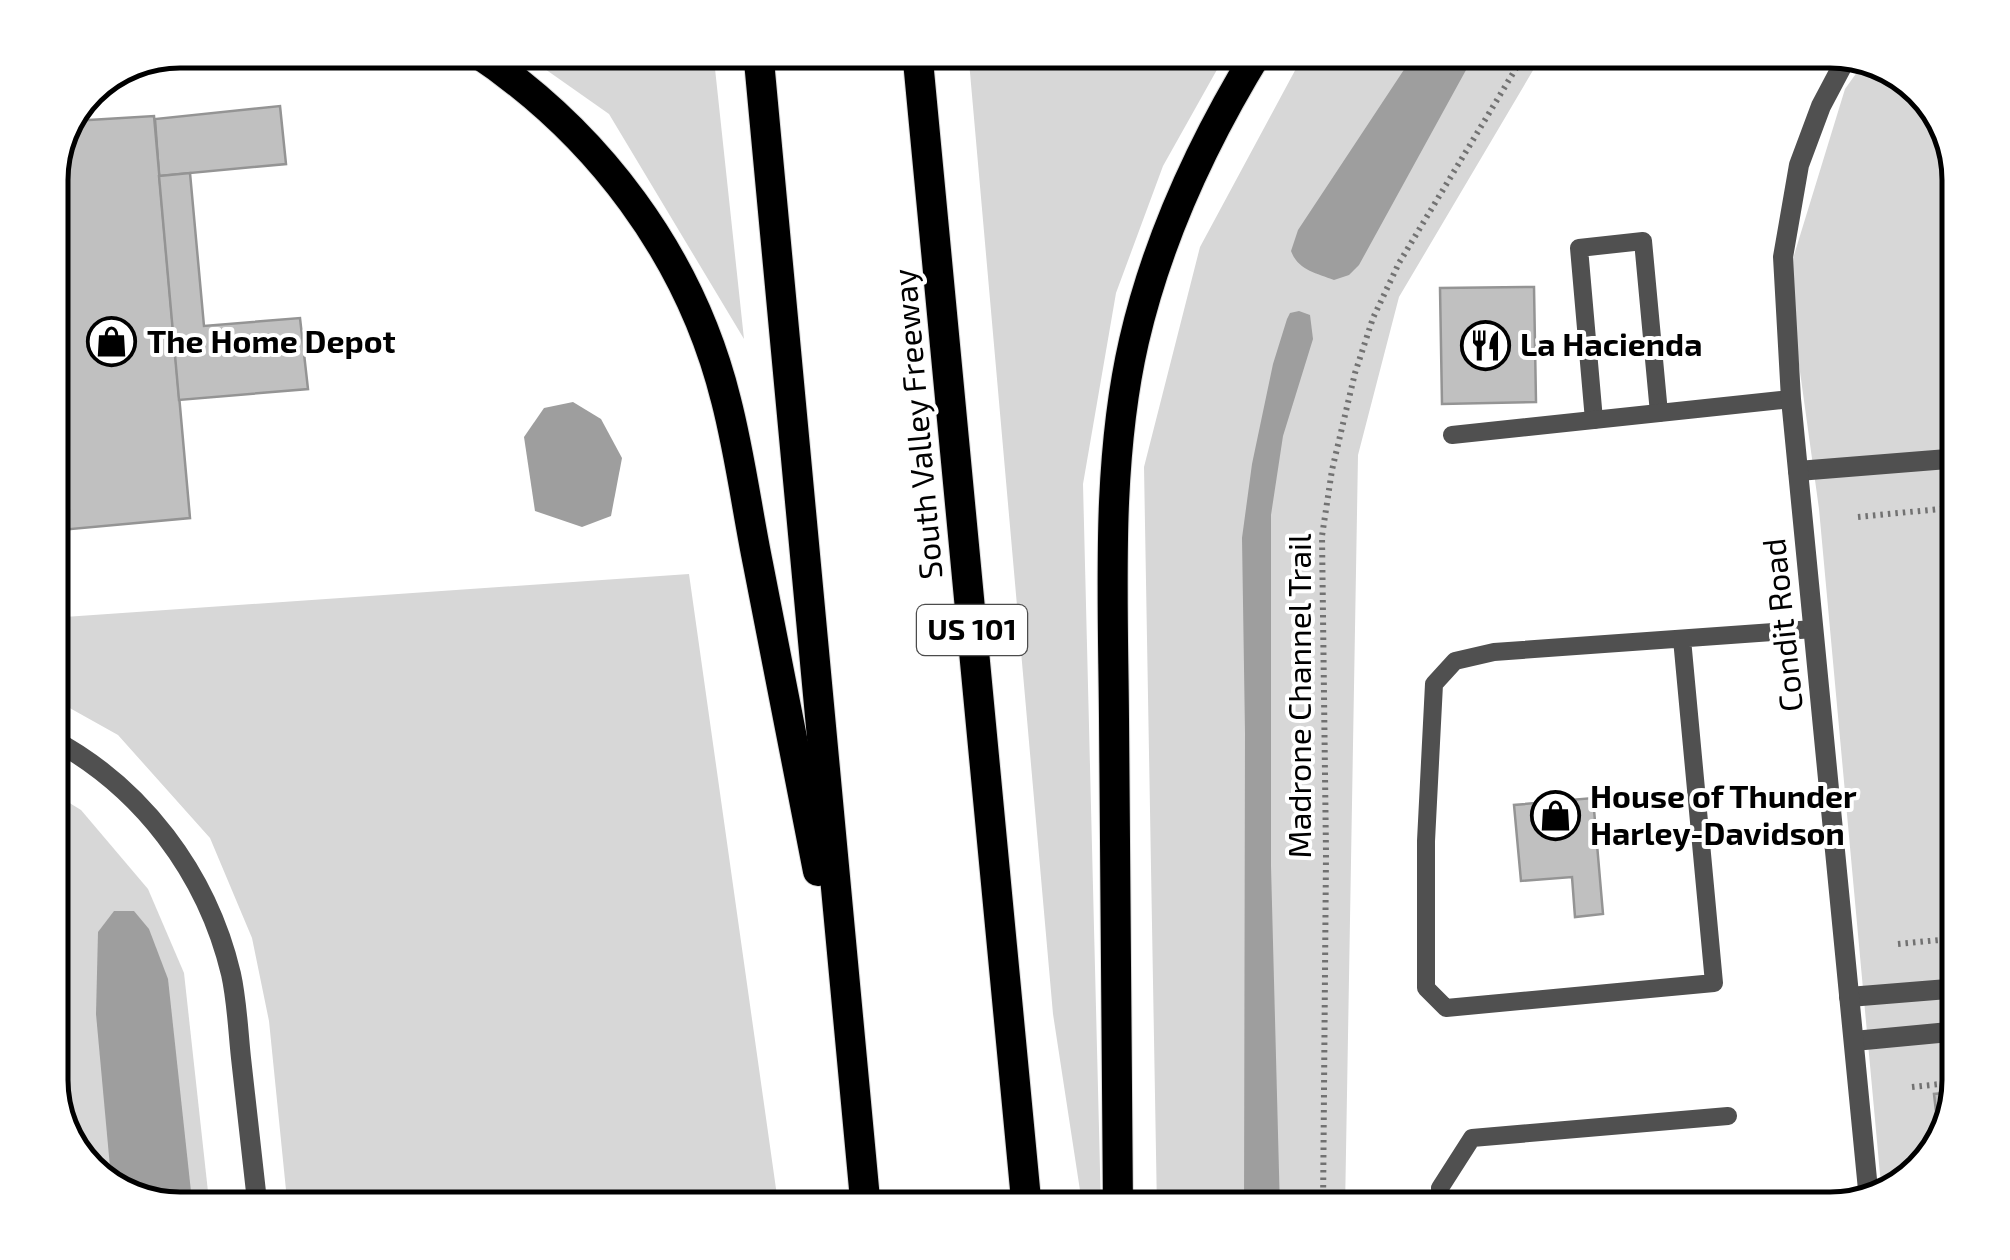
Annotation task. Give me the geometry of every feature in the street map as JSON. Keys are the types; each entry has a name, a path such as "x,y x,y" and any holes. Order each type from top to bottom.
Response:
{"highway":[{"path":"498,68 550,108 594,151 631,196 680,279 710,347 737,450 850,1038"},
{"path":"760,68 864,1192"},
{"name":"South Valley Freeway","path":"919,68 1026,1192"},
{"path":"1118,1192 1114,584 1118,453 1124,400 1133,344 1166,234 1217,123 1249,68"}],"street":[{"name":"Condit Road","path":"1842,68 1821,106 1799,165 1784,257 1785,326 1868,1186"},
{"path":"1798,471 1942,459"},
{"path":"68,747 122,787 164,832 194,878 218,929 231,976 256,1192"},
{"path":"1849,997 1942,989"},
{"path":"1854,1041 1942,1033"}],"lane":[{"path":"1594,420 1578,248 1643,241 1659,413"},
{"path":"1452,435 1791,399"},
{"path":"1682,639 1714,984 1446,1008 1426,988 1426,842 1434,684 1455,661 1494,652 1814,629"},
{"path":"1440,1192 1472,1138 1728,1116"}],"path":[{"name":"Madrone Channel Trail","path":"1323,1192 1326,854 1322,536 1332,470 1354,373 1373,318 1399,263 1516,68"},
{"path":"1858,516 1942,509"},
{"path":"1898,944 1942,940"},
{"path":"1912,1087 1942,1084"}],"shaded area":[{"path":"544,68 715,68 744,339 609,114"},
{"path":"970,68 1218,68 1163,166 1116,293 1083,484 1101,1192 1080,1192 1053,1014"},
{"path":"1296,68 1534,68 1399,297 1358,455 1345,1192 1157,1192 1144,467 1200,247"},
{"path":"1405,68 1467,68 1359,265 1349,275 1334,280 1298,263 1291,251 1298,230"},
{"path":"1858,71 1886,83 1910,100 1931,130 1942,173 1942,1095 1934,1123 1919,1148 1910,1160 1881,1180 1819,509 1787,278 1845,89"},
{"path":"1290,313 1310,315 1313,339 1283,436 1271,515 1271,866 1280,1192 1244,1192 1242,538 1252,464 1273,364"},
{"path":"573,402 601,419 622,458 611,516 582,527 535,511 524,437 544,408"},
{"path":"689,574 776,1192 286,1192 269,1021 252,938 210,838 118,735 68,707 68,617"},
{"path":"68,802 81,810 148,889 184,973 208,1192 165,1192 124,1177 100,1160 86,1143 73,1116 68,1087"},
{"path":"114,911 134,911 149,929 168,979 191,1192 151,1189 110,1168 96,1014 98,932"}],"building":[{"path":"280,106 286,164 159,176 155,119"},
{"name":"The Home Depot","path":"154,116 190,518 68,529 68,173 71,151 84,120"},
{"path":"190,173 204,326 300,318 308,389 179,400 159,176"},
{"path":"1534,287 1536,402 1442,404 1440,288"},
{"path":"1593,798 1603,914 1575,917 1572,877 1521,881 1514,805"},
{"path":"1942,1093 1937,1116 1934,1094"}],"place":[{"name":"The Home Depot","path":"112,342"},
{"name":"La Hacienda","path":"1485,345"},
{"name":"House of Thunder Harley-Davidson","path":"1555,815"}]}
